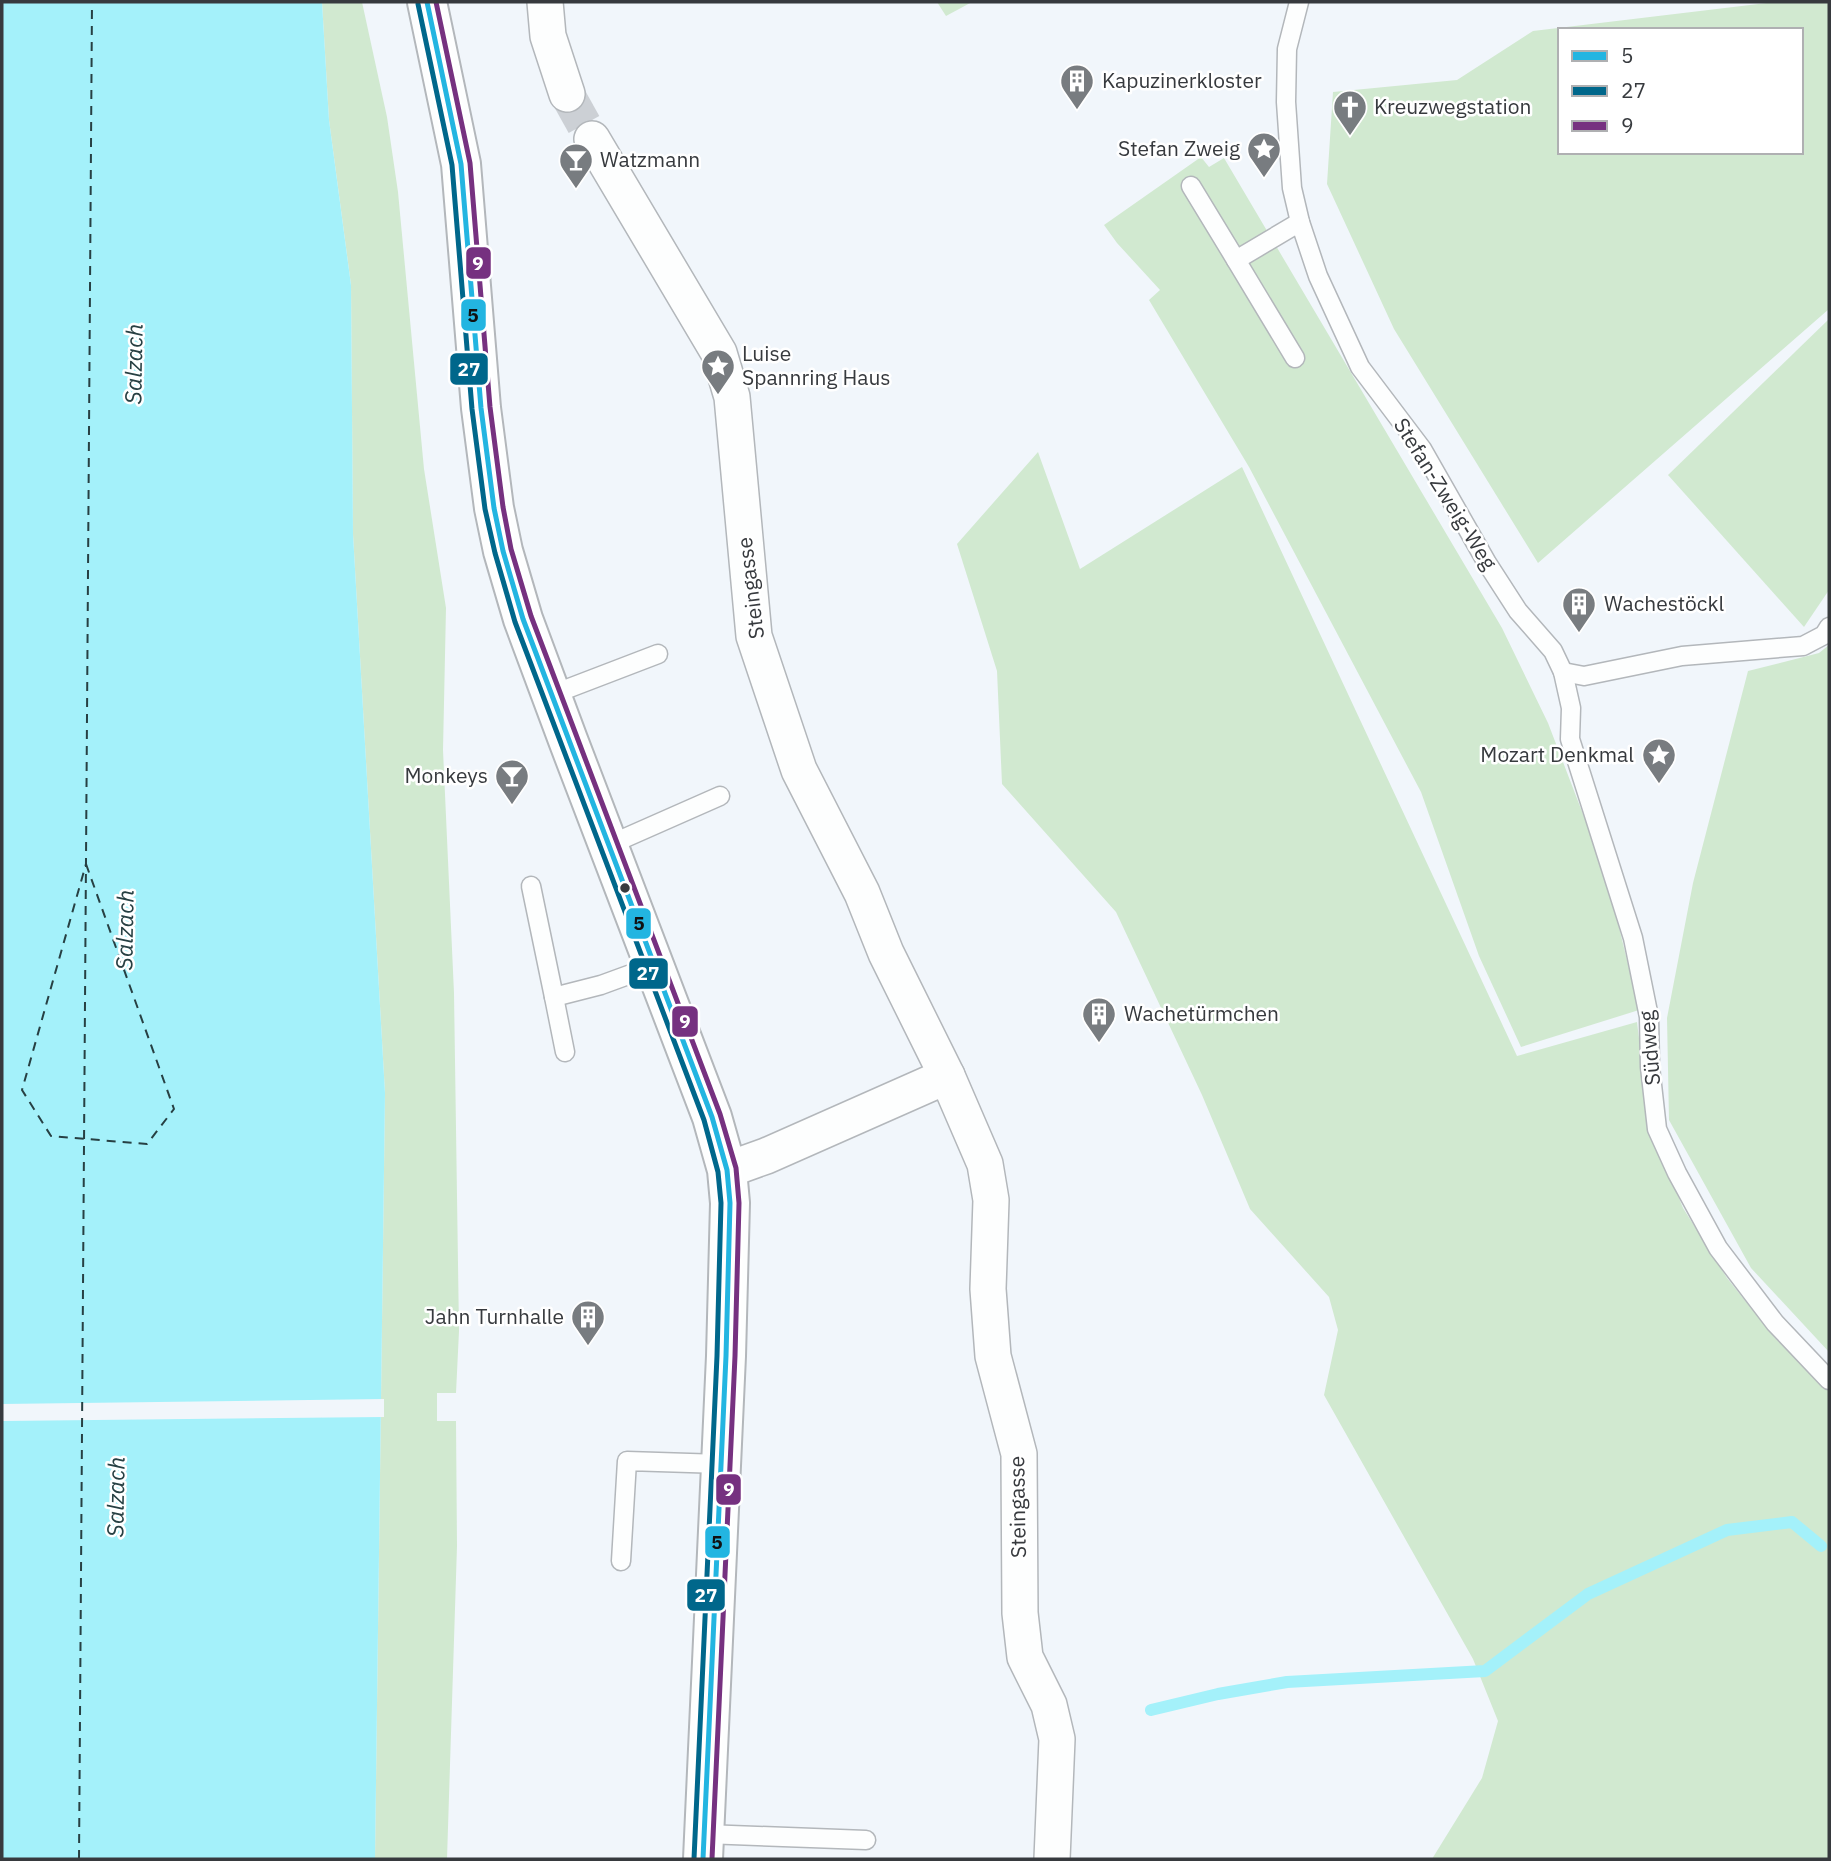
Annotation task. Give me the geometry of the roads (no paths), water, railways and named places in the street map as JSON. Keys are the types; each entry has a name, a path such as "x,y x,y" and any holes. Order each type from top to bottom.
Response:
{"main road":[{"path":"427,2 461,164 478,386 494,508 503,551 551,695 712,1117 727,1170 730,1203 729,1278 704,1847"}],"street":[{"path":"545,2 548,36 567,94"},
{"name":"Steingasse","path":"592,139 719,353 732,397 754,636 799,770 862,893 886,953 947,1076 985,1164 991,1200 988,1289 993,1356 1018,1454 1020,1613 1025,1657 1049,1705 1057,1739 1052,1859"},
{"path":"727,1170 754,1161 947,1076"}],"lane":[{"name":"Stefan-Zweig-Weg","path":"1299,2 1287,49 1286,102 1292,188 1318,276 1360,366 1422,449 1487,563 1518,611 1553,651 1563,672"},
{"path":"1191,186 1295,358"},
{"path":"1236,260 1300,222"},
{"path":"1563,672 1584,676 1682,656 1720,651 1793,648 1824,635 1829,627"},
{"path":"551,695 658,654"},
{"name":"Südweg","path":"1563,672 1571,708 1570,739 1633,938 1644,991 1649,1017 1650,1067 1657,1129 1677,1173 1718,1248 1775,1323 1829,1380"},
{"path":"609,845 720,796"},
{"path":"531,886 565,1052"},
{"path":"554,997 601,985 653,966"},
{"path":"621,1561 627,1461 721,1464"},
{"path":"704,1847 866,1840"}],"water":[{"name":"Salzach","path":"2,2 322,2 329,120 351,285 353,534 385,1093 375,1859 2,1859"}],"waterway":[{"path":"1151,1710 1218,1694 1287,1682 1485,1671 1588,1594 1727,1530 1792,1522 1821,1546"}],"tunnel":[{"path":"567,94 592,139"}],"place":[{"name":"Kapuzinerkloster","path":"1077,111"},
{"name":"Kreuzwegstation","path":"1350,137"},
{"name":"Stefan Zweig","path":"1264,179"},
{"name":"Watzmann","path":"576,190"},
{"name":"Luise Spannring Haus","path":"718,396"},
{"name":"Wachestöckl","path":"1579,634"},
{"name":"Mozart Denkmal","path":"1659,785"},
{"name":"Monkeys","path":"512,806"},
{"name":"Wachetürmchen","path":"1099,1044"},
{"name":"Jahn Turnhalle","path":"588,1347"}]}
